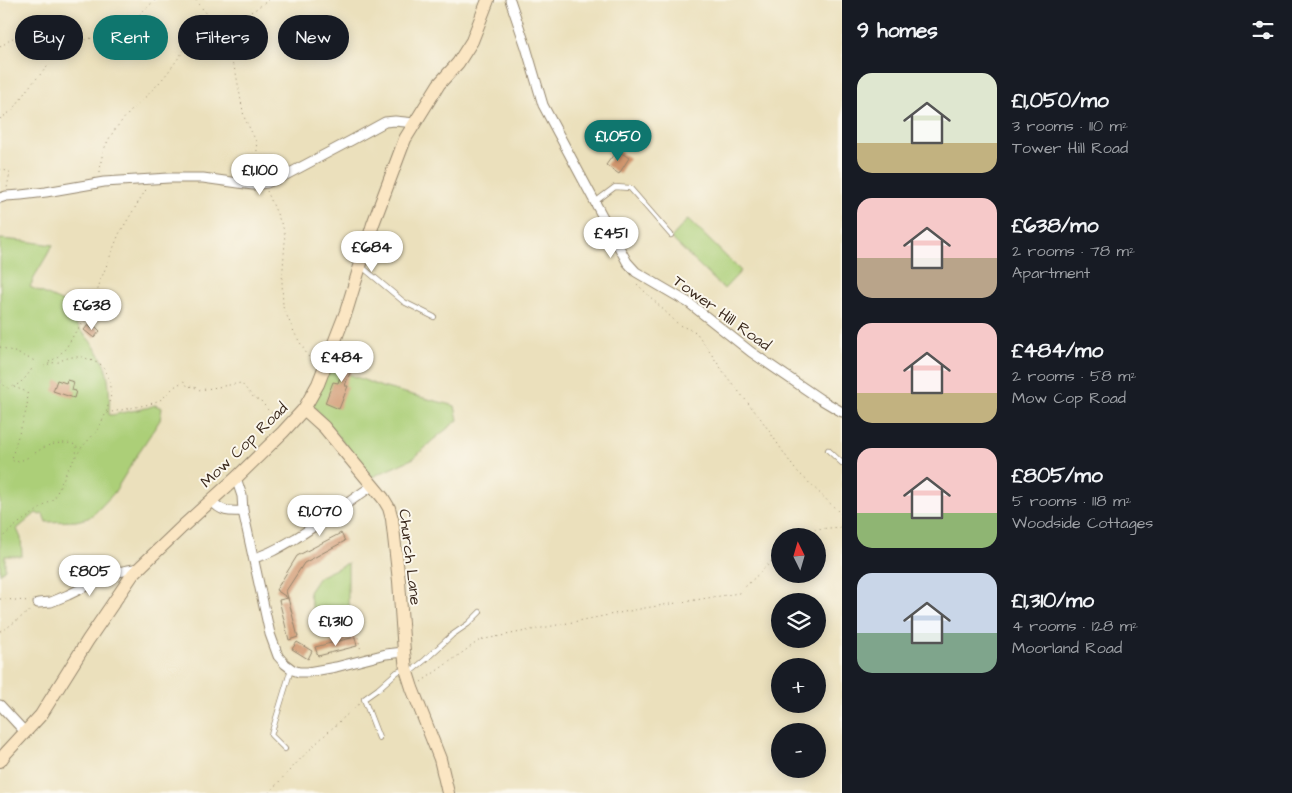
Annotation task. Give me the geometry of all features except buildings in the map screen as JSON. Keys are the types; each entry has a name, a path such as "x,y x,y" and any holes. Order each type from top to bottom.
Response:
{"street":[{"name":"Mow Cop Road","path":"2,756 41,715 88,640 139,568 236,478 304,410 318,384 346,312 373,224 405,139 439,84 458,63 472,41 488,0"},
{"name":"Tower Hill Road","path":"510,0 543,105 627,262 636,272 689,303 751,352 820,400 842,412"},
{"path":"3,197 100,183 169,178 203,178 253,185 265,183 286,175 385,122 395,120 415,123"},
{"name":"Church Lane","path":"304,410 324,427 345,451 389,508 392,519 407,671 440,759 448,793"},
{"path":"236,478 242,496 243,511 270,634 278,656 291,669 299,672 308,672 386,654 404,652"},
{"path":"254,558 266,555 314,527 372,486"},
{"path":"211,500 222,510 229,512 243,511"},
{"path":"38,603 51,602 113,573 139,568"},
{"path":"0,705 25,732"}],"lane":[{"path":"595,202 615,187 630,188 671,235"},
{"path":"360,265 404,302 434,317"},
{"path":"828,450 842,463"},
{"path":"379,738 364,699 397,672 407,671 425,660 480,612"},
{"path":"285,749 272,735 291,669"}],"path":[{"path":"83,41 95,38 139,14 155,0"},
{"path":"196,0 209,15"},
{"path":"245,15 268,0"},
{"path":"0,47 15,37"},
{"path":"100,183 102,153 108,139 120,123 164,78 178,59"},
{"path":"0,119 13,110 28,88 53,60"},
{"path":"231,60 240,89 244,117 256,141 258,162 284,230 283,307 295,334 308,356 316,367 323,372"},
{"path":"0,169 10,172 3,197"},
{"path":"0,539 54,498 69,467 82,447 97,431 106,413 111,395 109,379 102,365 83,357 72,357 44,366 66,348 91,314 100,282 119,234 152,179"},
{"path":"636,272 637,284 679,325 696,332 726,376 761,419 794,468 842,515"},
{"path":"0,347 35,362"},
{"path":"0,382 7,388 14,387 20,384 33,368"},
{"path":"106,413 150,404 162,399 174,387 184,381 188,387 192,386 200,390 241,384 268,410 290,424"},
{"path":"14,387 27,392 28,399 12,460 15,462 21,461 46,446 68,443 74,443 77,446 76,456"},
{"path":"826,528 842,527"},
{"path":"412,688 480,640 645,608 739,593 771,562"},
{"path":"0,599 38,603"},
{"path":"0,631 12,625 38,603"},
{"path":"343,606 356,629 364,660"},
{"path":"269,793 334,725 364,699"}],"green space":[{"path":"688,219 741,271 724,289 671,238"},
{"path":"0,239 53,245 30,287 85,312 76,324 96,348 105,367 109,390 109,415 155,405 162,408 160,420 114,493 96,512 88,518 76,521 46,522 43,514 36,513 17,529 21,538 22,556 5,556 5,569 0,574"},
{"path":"328,366 382,387 455,406 458,420 414,458 372,477 312,404"},
{"path":"348,563 348,601 353,616 316,625 309,592 319,577"}]}
